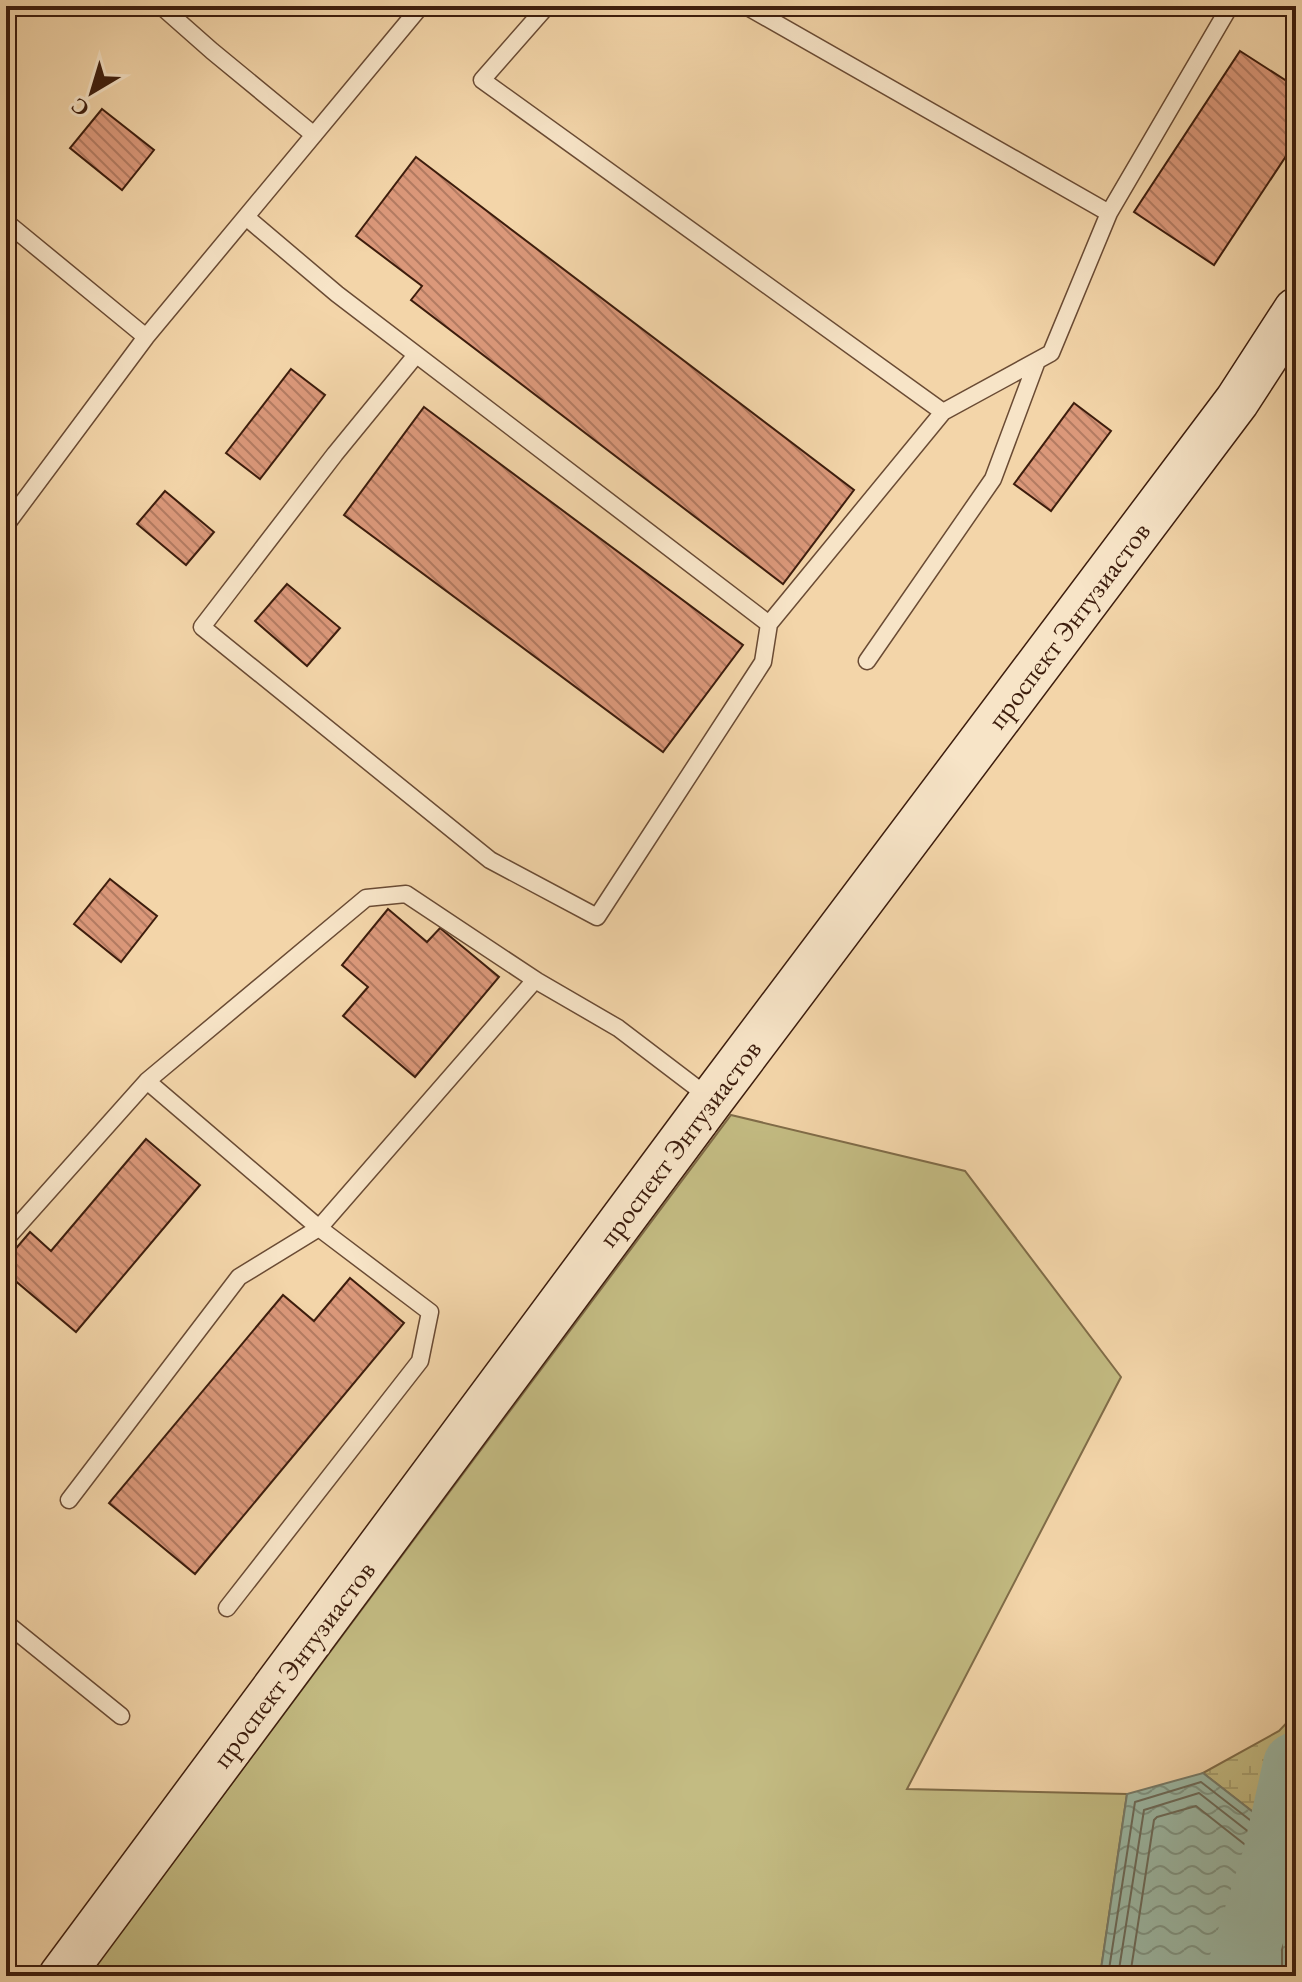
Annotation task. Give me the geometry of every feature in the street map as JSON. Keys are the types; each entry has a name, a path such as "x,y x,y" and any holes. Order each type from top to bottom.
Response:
{"street":[{"name":"проспект Энтузиастов","path":"61,1976 712,1099 1237,401 1296,310"}],"lane":[{"path":"161,6 314,135"},
{"path":"6,525 146,337 421,6"},
{"path":"547,6 482,80 943,412"},
{"path":"746,6 1109,213"},
{"path":"416,355 335,454 202,627 490,860 597,917 763,662 769,624 943,412 1051,353 1109,213 1230,6"},
{"path":"246,217 337,294 769,624"},
{"path":"6,222 146,337"},
{"path":"867,661 993,479 1037,361"},
{"path":"6,1239 147,1081 366,898 406,894 535,980 618,1028 712,1099"},
{"path":"69,1500 239,1277 319,1228 535,980"},
{"path":"147,1081 319,1228 430,1312 420,1361 227,1608"},
{"path":"6,1623 121,1716"}],"green space":[{"path":"731,1115 965,1171 1121,1377 907,1789 1127,1794 1100,1976 88,1976"},
{"path":"1296,1713 1296,1892 1290,1893 1275,1829 1203,1773 1279,1731"}],"water":[{"path":"1203,1773 1275,1829 1290,1893 1290,1976 1100,1976 1127,1794"}],"building":[{"path":"1240,51 1296,87 1296,141 1214,265 1134,212"},
{"path":"102,109 154,150 122,190 70,148"},
{"path":"416,157 854,490 783,584 411,300 422,286 356,236"},
{"path":"291,369 325,395 260,479 226,453"},
{"path":"1074,403 1111,431 1051,511 1014,484"},
{"path":"424,407 743,645 663,752 344,515"},
{"path":"165,491 214,532 186,565 137,524"},
{"path":"287,584 340,628 307,666 255,621"},
{"path":"110,879 157,916 121,962 74,924"},
{"path":"388,909 427,942 440,928 499,977 415,1077 343,1016 368,987 342,965"},
{"path":"146,1139 200,1185 76,1332 6,1273 6,1260 30,1232 51,1251"},
{"path":"350,1278 404,1323 195,1574 109,1503 283,1295 314,1321"}],"waterway":[{"path":"1238,1976 1275,1859 1296,1765"}]}
